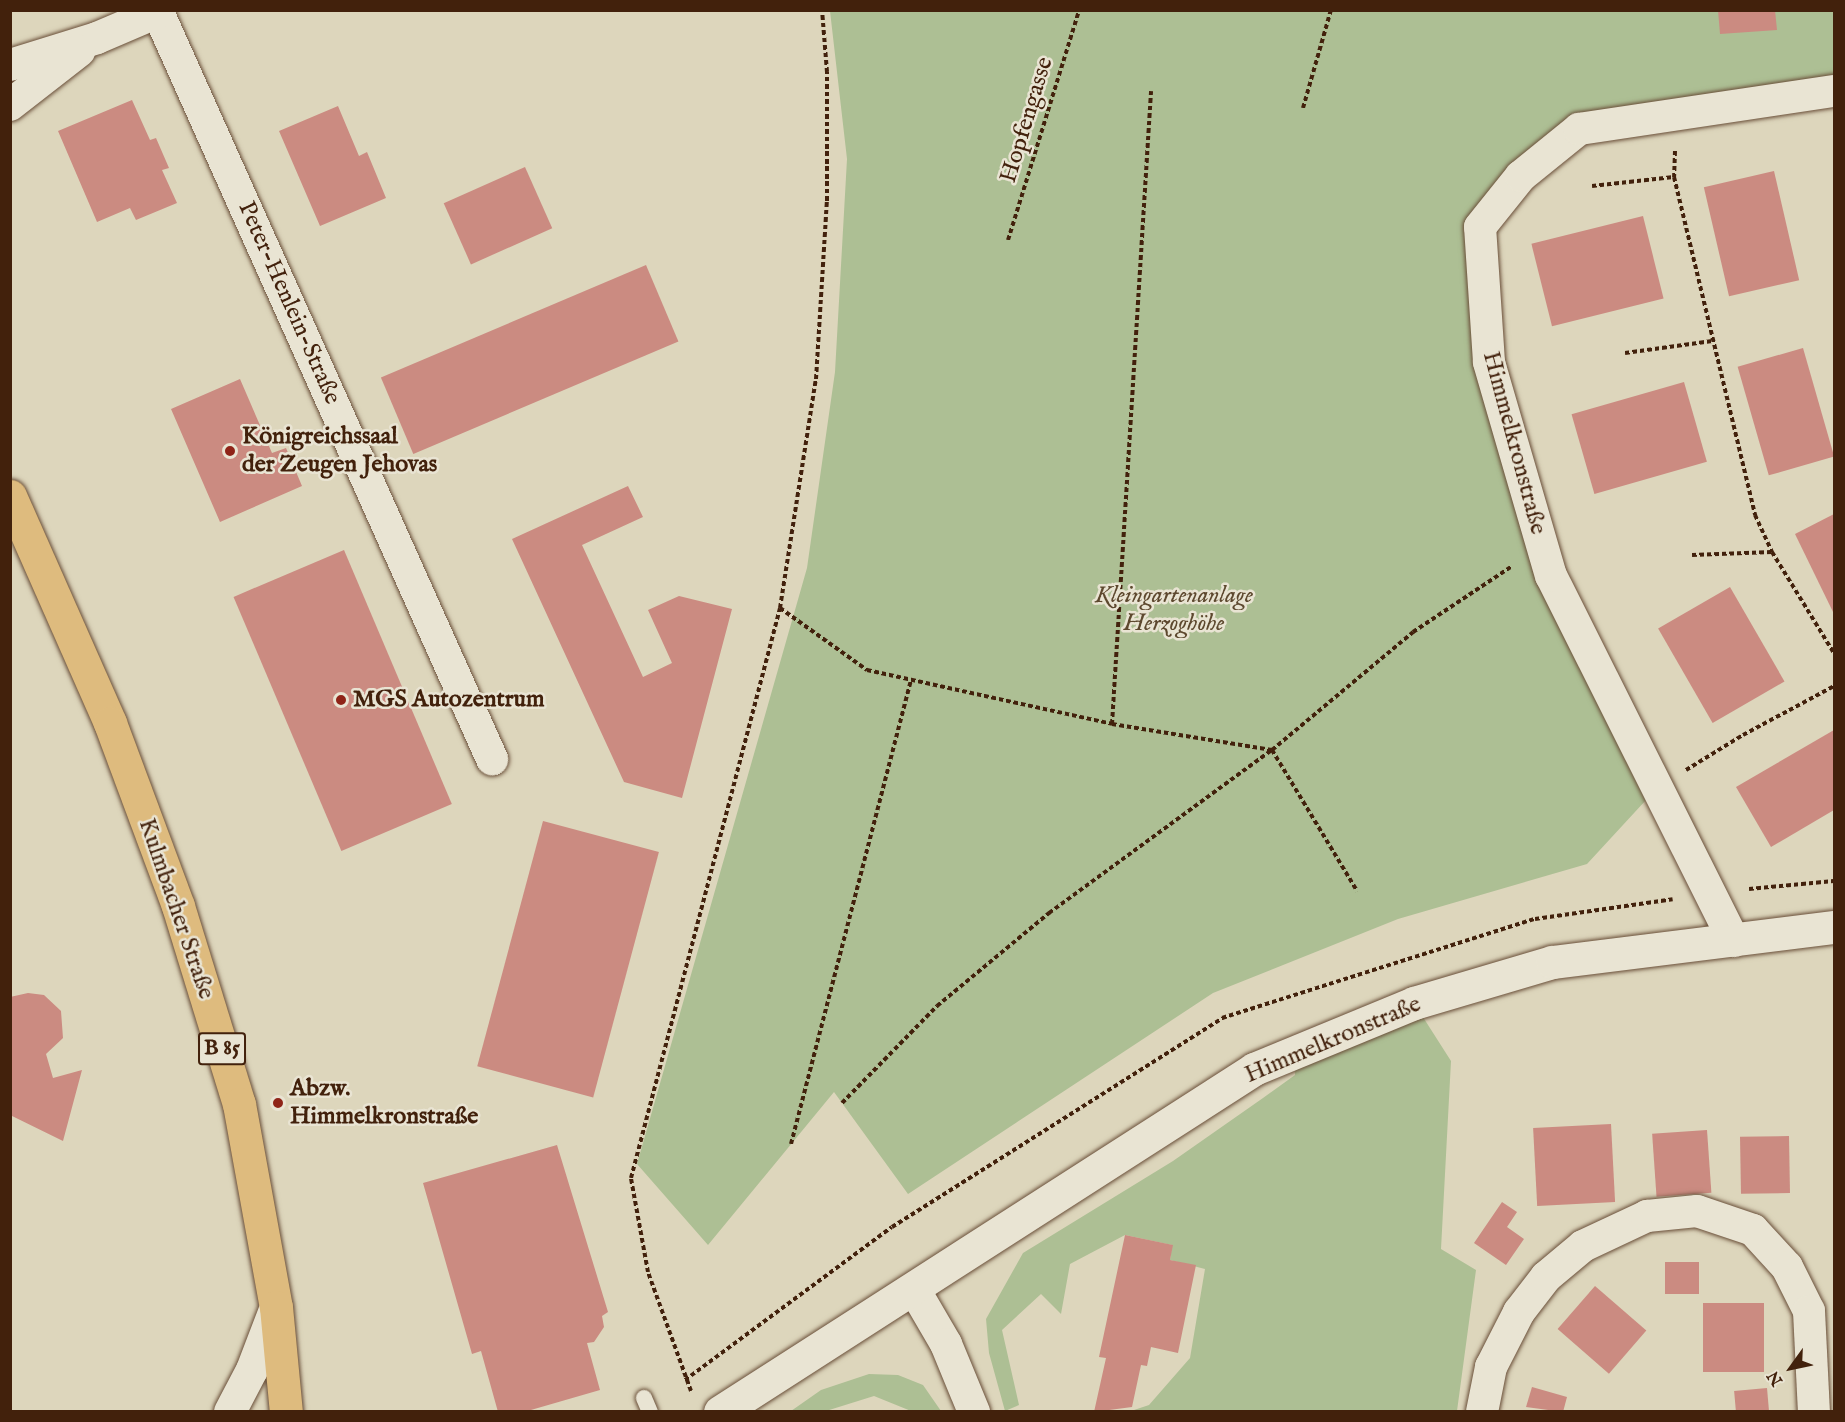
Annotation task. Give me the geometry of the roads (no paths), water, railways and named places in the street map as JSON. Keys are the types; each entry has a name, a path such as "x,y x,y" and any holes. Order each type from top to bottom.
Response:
{"main road":[{"name":"Kulmbacher Straße","path":"10,496 110,723 178,906 239,1104 276,1307 286,1412"}],"street":[{"name":"Peter-Henlein-Straße","path":"10,65 97,38 157,11 492,759"},
{"name":"Peter-Henlein-Straße","path":"10,105 97,38"},
{"name":"Himmelkronstraße","path":"1734,941 1551,576 1488,362 1480,227 1521,176 1579,129 1834,91"},
{"name":"Himmelkronstraße","path":"707,1404 914,1289 1254,1069 1414,1003 1552,962 1834,927"},
{"path":"1482,1412 1491,1367 1519,1312 1546,1277 1583,1246 1647,1216 1697,1210 1753,1230 1787,1267 1809,1311 1814,1412"},
{"path":"914,1289 946,1344 974,1412"},
{"path":"230,1412 252,1370 276,1307"}],"place":[{"name":"Königreichssaal der Zeugen Jehovas","path":"230,451"},
{"name":"MGS Autozentrum","path":"341,700"},
{"name":"Abzw. Himmelkronstraße","path":"278,1103"}],"park label":[{"name":"Kleingartenanlage Herzoghöhe","path":"1174,610"}]}
